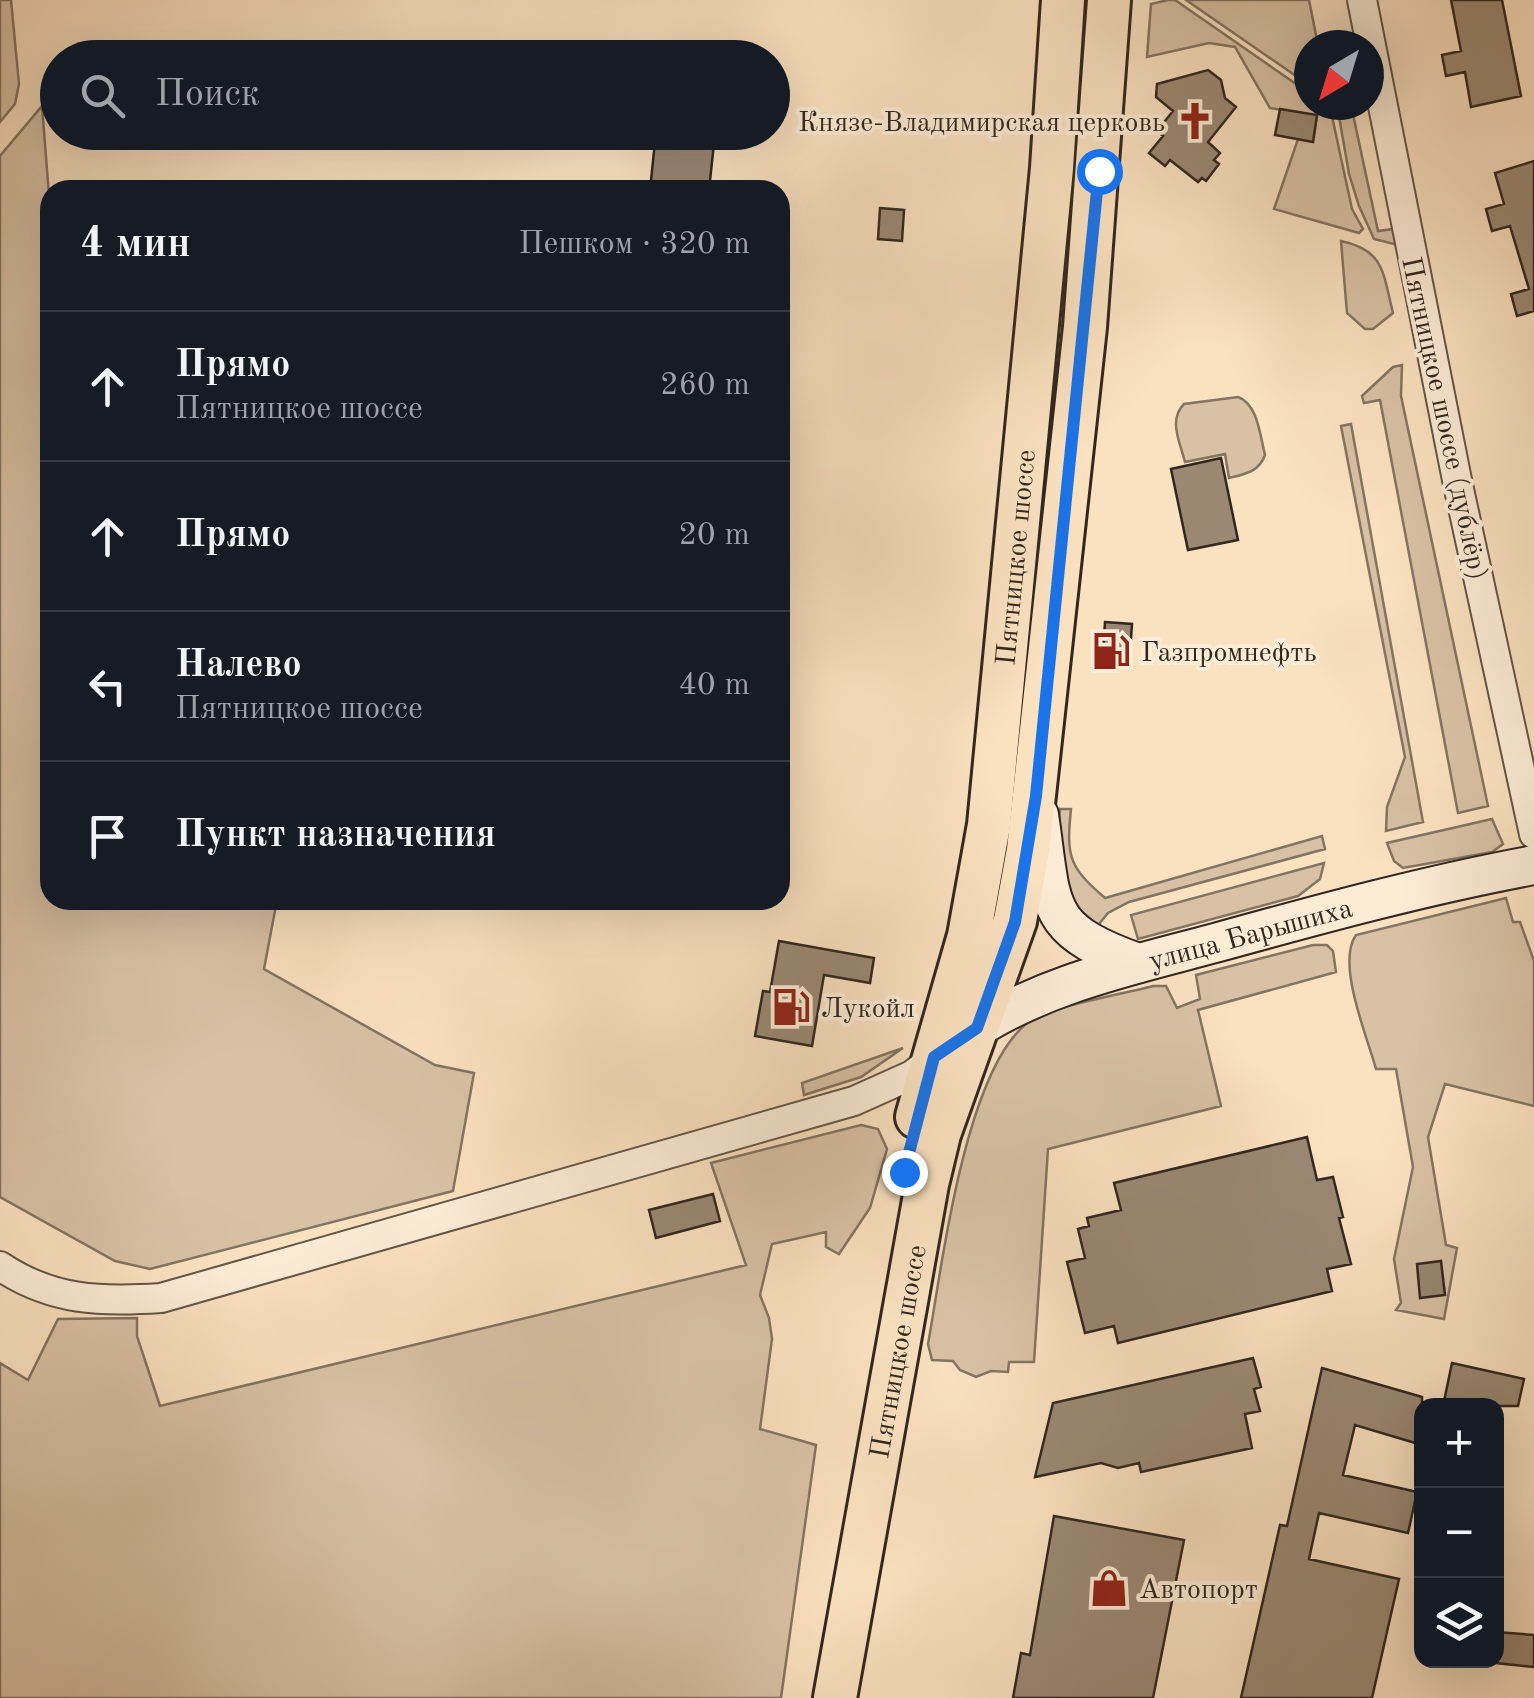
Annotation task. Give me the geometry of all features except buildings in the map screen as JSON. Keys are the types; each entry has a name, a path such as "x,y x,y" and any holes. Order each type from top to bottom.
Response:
{"main road":[{"name":"Пятницкое шоссе","path":"812,1698 904,1172 949,996 969,936 988,824 1052,168 1063,0"},
{"name":"Пятницкое шоссе","path":"835,1698 926,1184 939,1134 994,1011 1015,922 1036,796 1086,328 1109,0"},
{"path":"1036,796 1056,911 1084,942 1138,964"},
{"name":"улица Барышиха","path":"934,1057 994,1011 1138,964 1345,907 1534,864"},
{"path":"969,936 972,982 994,1011"}],"street":[{"name":"Пятницкое шоссе (дублёр)","path":"1362,0 1457,480 1534,834"},
{"path":"0,1266 16,1277 62,1295 106,1302 161,1298 854,1101 912,1074 934,1057"}],"shaded area":[{"path":"0,0 11,0 19,84 15,104 0,122"},
{"path":"1175,0 1294,83 1294,112 1270,108 1235,47 1209,43 1147,57 1151,4"},
{"path":"1186,0 1309,0 1315,30 1294,30 1294,75"},
{"path":"40,108 40,150 45,150 48,180 40,180 40,910 275,910 264,969 435,1065 474,1073 453,1191 150,1269 115,1261 0,1197 0,156"},
{"path":"1316,120 1333,120 1352,209 1363,229 1359,233 1274,209 1298,139 1313,141"},
{"path":"1340,120 1354,120 1378,231 1394,229 1398,245 1374,239 1349,174"},
{"path":"1341,241 1374,257 1384,275 1393,313 1373,329 1365,329 1347,313"},
{"path":"1402,365 1401,396 1488,806 1458,813 1380,400 1364,403 1362,396 1393,367"},
{"path":"1238,397 1250,406 1257,422 1265,455 1259,465 1229,478 1225,454 1185,462 1176,424 1179,410 1184,404"},
{"path":"1351,424 1423,822 1386,831 1387,807 1405,757 1341,426"},
{"path":"1060,809 1071,809 1070,850 1077,869 1105,898 1322,836 1325,849 1129,902 1108,913 1095,929 1054,877"},
{"path":"1492,819 1503,844 1492,852 1403,868 1394,861 1387,843"},
{"path":"1324,863 1320,879 1298,896 1138,939 1131,915"},
{"path":"1506,898 1513,922 1520,922 1534,961 1534,1106 1445,1084 1428,1137 1446,1245 1457,1248 1444,1319 1396,1310 1401,1303 1394,1259 1413,1167 1396,1069 1376,1069 1355,1000 1349,963 1351,947 1356,935"},
{"path":"1313,945 1327,945 1333,951 1336,972 1198,1010 1221,1106 1048,1149 1034,1362 1009,1362 1008,1372 991,1371 976,1377 960,1370 953,1361 932,1360 928,1344 961,1167 991,1074 1011,1040 1046,1013 1153,986 1166,986 1177,1008 1200,999 1196,975"},
{"path":"903,1048 861,1077 804,1095 802,1083"},
{"path":"861,1125 878,1129 887,1149 870,1208 839,1254 826,1247 826,1232 772,1244 760,1295 772,1339 760,1429 816,1445 781,1698 0,1698 0,1363 28,1380 58,1319 137,1318 137,1336 160,1406 746,1265 711,1163"}],"place":[{"name":"Князе-Владимирская церковь","path":"1195,121"},
{"name":"Газпромнефть","path":"1111,651"},
{"name":"Лукойл","path":"791,1007"},
{"name":"Автопорт","path":"1109,1588"}],"route":[{"path":"904,1172 934,1057 977,1028 1015,922 1036,796 1064,548 1099,171"}]}
